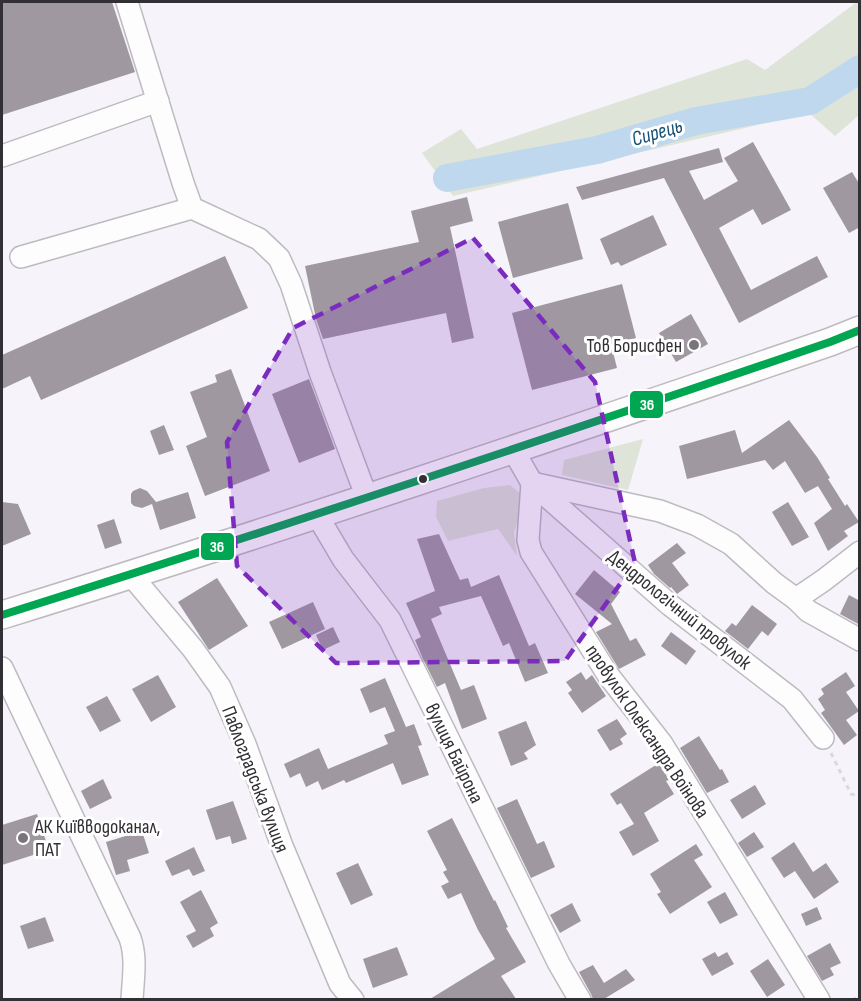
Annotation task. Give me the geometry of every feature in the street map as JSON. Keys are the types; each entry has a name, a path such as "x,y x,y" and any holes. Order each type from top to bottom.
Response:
{"main road":[{"path":"2,615 513,450 860,330"}],"street":[{"path":"127,2 192,208"},
{"path":"2,156 158,101"},
{"path":"21,257 192,208 259,239 279,258 291,284 320,372 367,498"},
{"name":"Дендрологічний провулок","path":"513,450 532,483 670,605 792,699 823,738"},
{"path":"532,483 660,511 697,525 730,544 808,611 860,640"},
{"name":"провулок Олександра Воїнова","path":"532,483 528,540 531,552 608,675 662,744 819,999"},
{"name":"вулиця Байрона","path":"317,515 343,559 390,620 549,943 580,999"},
{"path":"796,599 860,552"},
{"name":"Павлоградська вулиця","path":"131,575 193,649 220,687 245,744 282,846 340,984 353,999"},
{"path":"2,668 133,948 132,999"}],"path":[{"path":"823,738 850,794 860,796"},
{"path":"852,999 860,996"}],"highlighted area":[{"path":"473,238 595,382 635,563 565,661 336,663 237,566 227,442 293,328"}],"shaded area":[{"path":"860,2 859,115 835,136 809,113 453,196 422,153 461,129 477,149 747,59 765,70"},
{"path":"643,439 628,490 562,475 564,460"},
{"path":"510,485 526,498 514,532 517,556 498,529 448,541 436,517 437,501 484,488"}],"building":[{"path":"2,2 112,2 135,72 2,115"},
{"path":"753,142 791,210 762,225 753,209 719,228 751,290 817,256 828,277 739,323 664,178 582,200 576,187 719,148 723,162 689,171 704,200 738,181 724,158"},
{"path":"852,172 860,185 860,227 849,233 823,188"},
{"path":"467,197 473,221 450,227 474,338 452,343 446,313 323,339 316,319 305,266 419,242 411,211"},
{"path":"568,203 583,259 513,278 498,222"},
{"path":"653,215 667,245 621,266 618,262 611,265 600,239"},
{"path":"225,256 248,308 41,400 30,376 2,389 2,355"},
{"path":"622,284 636,338 611,344 617,368 532,390 512,313"},
{"path":"691,314 708,344 676,362 659,333"},
{"path":"231,369 270,471 205,496 186,446 207,437 190,392 217,382 215,375"},
{"path":"309,379 335,449 299,463 272,394"},
{"path":"789,420 817,457 845,506 847,504 859,522 844,531 848,536 828,551 814,523 832,509 818,486 805,493 785,461 773,470 765,460 687,479 679,446 735,430 742,453"},
{"path":"164,425 174,450 159,455 150,431"},
{"path":"140,488 147,491 156,502 188,492 196,518 160,530 152,504 142,508 131,503 131,494"},
{"path":"2,502 18,504 31,534 2,546"},
{"path":"788,502 809,537 792,546 772,512"},
{"path":"114,519 122,543 105,549 97,525"},
{"path":"439,534 460,580 468,578 471,587 499,575 529,646 535,643 548,673 525,682 509,643 503,646 481,596 439,607 442,614 431,619 461,690 474,685 487,719 462,729 445,683 437,687 423,659 415,640 421,637 406,603 435,591 417,539"},
{"path":"677,543 686,553 672,563 689,585 677,594 654,574 648,565"},
{"path":"594,570 620,592 611,604 630,641 636,638 646,655 619,669 596,632 612,624 575,594"},
{"path":"217,578 248,626 209,650 178,602"},
{"path":"849,595 860,601 860,625 840,614"},
{"path":"313,602 325,629 282,649 269,622"},
{"path":"752,605 777,624 768,636 762,631 748,649 725,631 732,623 736,626"},
{"path":"333,627 340,642 323,650 316,635"},
{"path":"671,632 696,651 686,665 661,646"},
{"path":"581,672 586,680 592,675 606,696 582,713 568,693 572,690 566,682"},
{"path":"846,672 855,686 846,692 859,711 846,720 857,735 844,745 821,713 825,710 818,699 824,694 821,689"},
{"path":"158,675 176,707 151,722 132,689"},
{"path":"385,678 406,727 414,724 422,745 418,746 429,775 402,785 393,763 346,783 344,780 322,790 318,781 306,787 300,773 290,778 284,764 319,748 328,769 388,744 384,735 395,731 385,707 370,713 360,689"},
{"path":"107,696 121,721 100,732 86,707"},
{"path":"617,719 627,734 620,739 623,744 610,751 597,730"},
{"path":"526,721 536,745 524,753 528,759 511,766 498,732"},
{"path":"699,736 729,782 707,793 680,748"},
{"path":"659,763 674,794 644,813 659,841 633,856 619,832 634,824 621,803 617,805 610,794"},
{"path":"103,779 112,798 90,809 81,791"},
{"path":"755,785 766,804 742,819 730,800"},
{"path":"517,799 537,844 544,841 555,867 531,878 497,808"},
{"path":"233,801 247,839 232,844 230,836 216,840 206,810"},
{"name":"АК Київводоканал, ПАТ","path":"37,814 49,850 2,865 2,825"},
{"path":"452,818 495,900 508,927 506,928 526,962 501,976 516,999 430,999 495,959 478,930 461,893 448,899 441,886 449,882 443,872 447,870 427,831"},
{"path":"142,831 149,853 127,860 130,871 116,875 106,842"},
{"path":"754,832 764,847 747,857 738,843"},
{"path":"794,842 813,872 826,863 839,882 814,899 795,871 784,878 771,858"},
{"path":"696,844 703,855 694,860 712,887 670,914 657,894 661,892 650,874"},
{"path":"194,847 205,871 193,876 189,869 172,876 165,861"},
{"path":"358,863 373,895 351,905 336,873"},
{"path":"201,890 218,923 210,928 214,936 193,948 186,936 196,931 180,902"},
{"path":"725,892 738,915 720,924 707,902"},
{"path":"572,903 581,921 560,933 550,915"},
{"path":"817,907 822,919 806,926 801,914"},
{"path":"45,917 54,941 28,949 20,926"},
{"path":"830,943 841,963 830,968 834,975 822,981 807,956"},
{"path":"397,947 408,975 373,988 363,959"},
{"path":"715,952 718,957 727,952 734,964 712,976 702,959"},
{"path":"768,959 785,985 767,997 750,971"},
{"path":"593,965 604,983 626,969 635,980 604,999 593,999 579,972"}],"waterway":[{"name":"Сирець","path":"447,178 597,150 696,121 810,101 860,69"}],"transit line":[{"name":"36","path":"2,615 417,481 860,330"}],"place":[{"name":"Тов Борисфен","path":"694,345"},
{"name":"АК Київводоканал, ПАТ","path":"23,838"}]}
